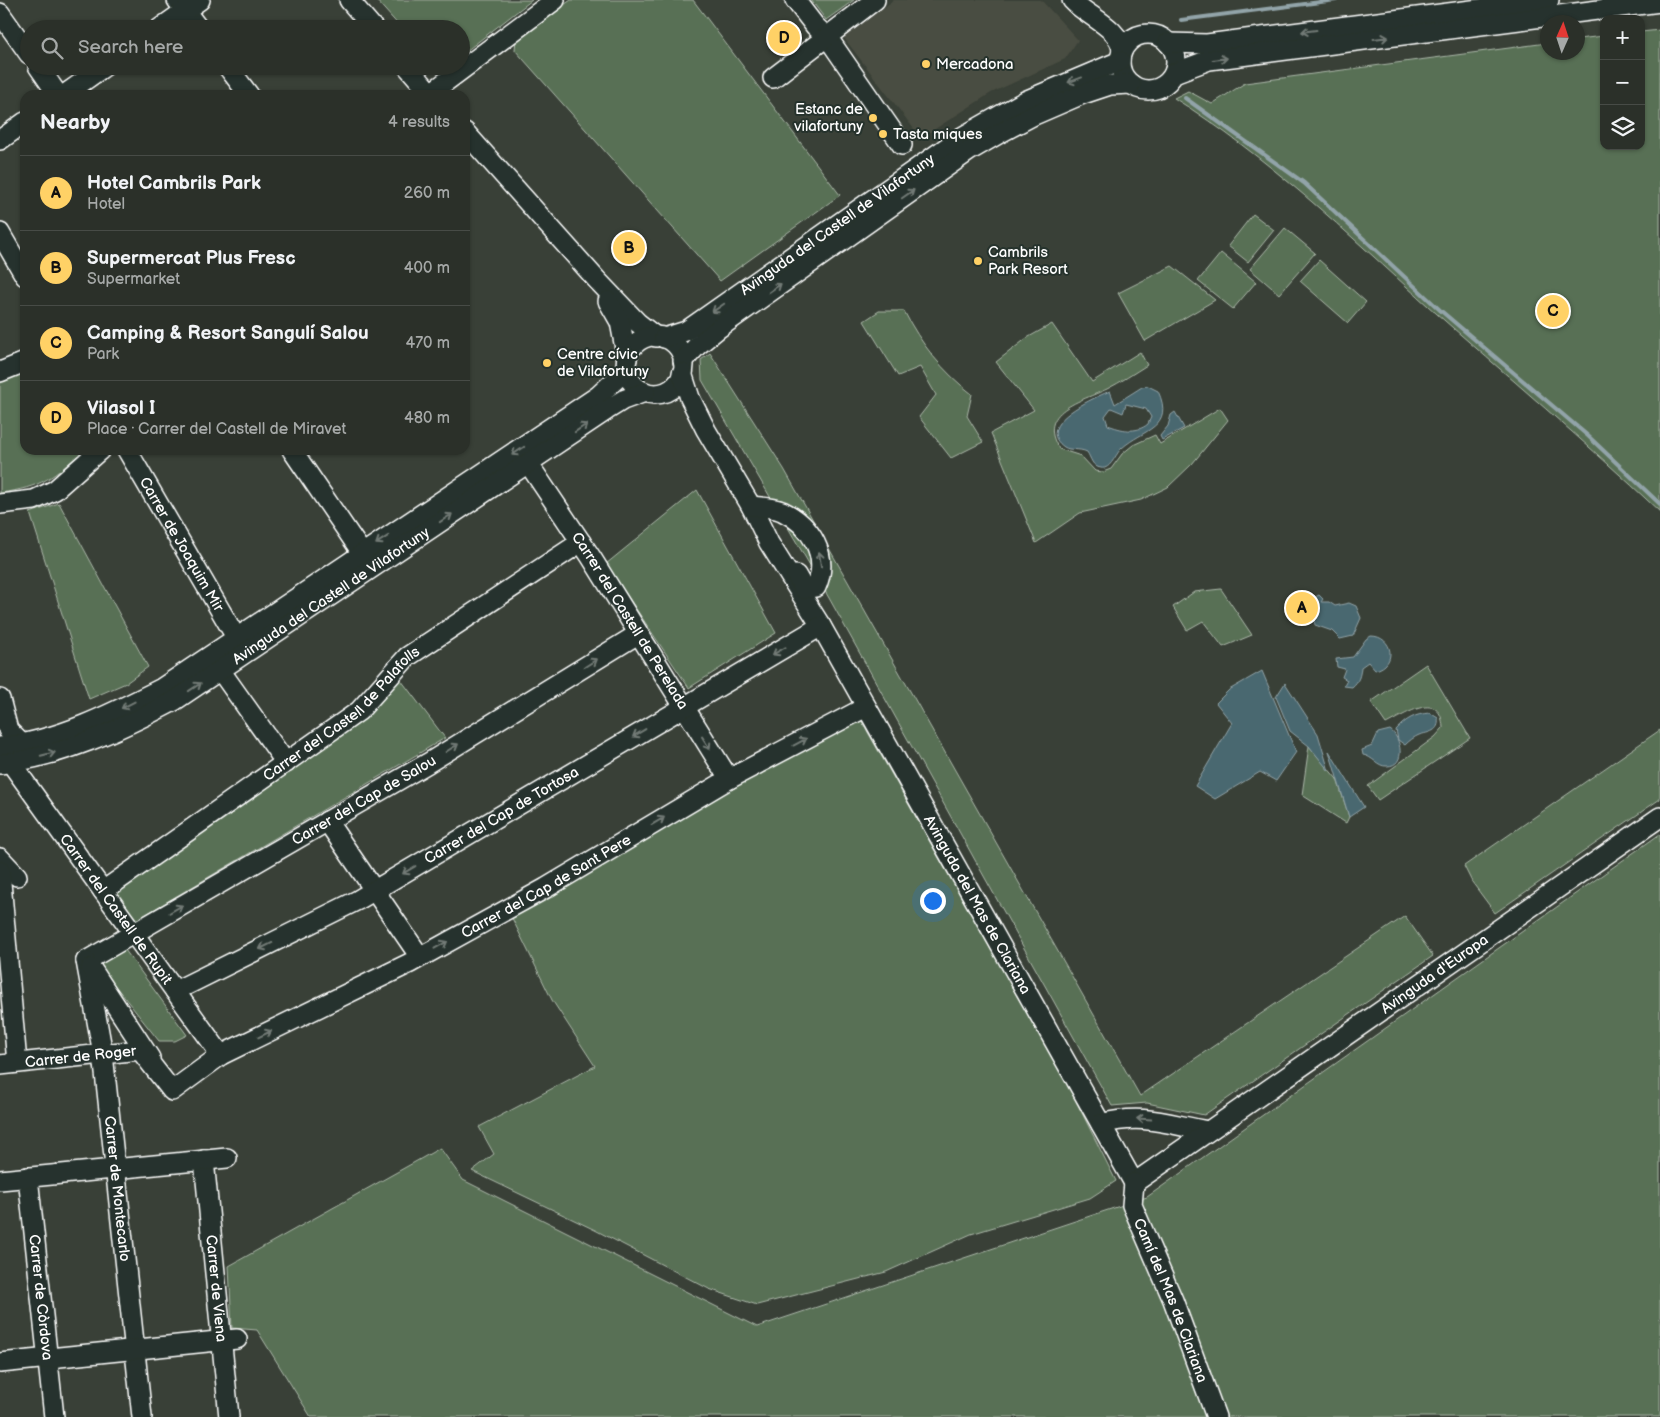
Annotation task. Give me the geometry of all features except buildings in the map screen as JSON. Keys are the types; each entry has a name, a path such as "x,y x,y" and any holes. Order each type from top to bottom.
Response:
{"street":[{"path":"349,0 366,20"},
{"path":"470,64 555,0"},
{"path":"795,0 815,26 828,38 902,145"},
{"path":"773,78 828,38 875,0"},
{"path":"1072,0 1080,10 1105,26 1122,43 1122,74 1131,84 1142,90 1155,89 1166,84 1174,74 1210,60 1660,2"},
{"path":"1168,43 1207,44 1548,0"},
{"path":"169,20 187,4 194,20"},
{"path":"0,13 20,41"},
{"path":"1105,26 1158,36 1168,43 1175,54 1174,74"},
{"path":"1121,56 1134,38 1146,34"},
{"name":"Avinguda del Castell de Vilafortuny","path":"660,337 686,331 960,138 1025,101 1121,56"},
{"path":"44,75 55,90"},
{"path":"71,90 92,75"},
{"path":"234,75 245,90"},
{"path":"414,75 427,90"},
{"path":"435,90 455,75"},
{"name":"Avinguda del Castell de Vilafortuny","path":"682,367 696,346 719,328 977,147 1032,116 1083,94 1110,85 1131,84"},
{"path":"0,140 20,126"},
{"path":"470,138 597,280 638,323 677,347 682,367 672,387 650,393 635,386 626,364 620,322 597,280"},
{"path":"0,233 20,267"},
{"path":"626,364 637,342 660,337"},
{"path":"0,372 20,364"},
{"name":"Avinguda del Castell de Vilafortuny","path":"0,747 53,737 105,717 162,688 598,396 626,364"},
{"name":"Avinguda del Mas de Clariana","path":"682,367 690,398 706,430 751,506 769,543 821,626 1134,1183"},
{"name":"Avinguda del Castell de Vilafortuny","path":"6,763 55,752 114,732 174,701 623,400 650,393"},
{"name":"Avinguda del Mas de Clariana","path":"650,393 674,400 685,408 706,430"},
{"path":"0,504 34,500 55,490 94,455"},
{"name":"Carrer de Joaquim Mir","path":"130,455 237,639"},
{"path":"295,455 362,553"},
{"name":"Carrer del Castell de Perelada","path":"528,463 581,542 729,779"},
{"path":"751,506 780,510 807,528 815,540 821,557 821,576 816,587 810,588"},
{"name":"Avinguda del Mas de Clariana","path":"751,506 769,522 810,588 822,611 821,626"},
{"name":"Carrer del Castell de Palafolls","path":"103,890 359,711 407,657 581,542"},
{"name":"Avinguda del Mas de Clariana","path":"769,543 785,554 804,589 810,588"},
{"name":"Carrer del Cap de Tortosa","path":"175,991 374,891 821,626"},
{"name":"Carrer del Cap de Salou","path":"86,961 428,763 638,634"},
{"path":"220,670 286,763"},
{"path":"0,699 8,730 22,744"},
{"name":"Carrer del Cap de Sant Pere","path":"221,1055 420,957 546,888 729,779 866,707"},
{"name":"Carrer del Castell de Rupit","path":"6,763 103,890 221,1055"},
{"name":"Avinguda d'Europa","path":"1134,1183 1660,817"},
{"path":"327,821 420,957"},
{"path":"0,858 9,874 8,1064"},
{"path":"86,961 172,1091 221,1055"},
{"name":"Carrer de Montecarlo","path":"86,961 103,1054 142,1417"},
{"name":"Carrer de Roger","path":"8,1064 140,1050 172,1091"},
{"path":"1101,1124 1137,1118 1208,1131"},
{"path":"1174,1155 1182,1142 1183,1132 1177,1124"},
{"path":"0,1180 227,1158"},
{"name":"Carrer de Viena","path":"204,1160 229,1340 229,1417"},
{"name":"Carrer de Còrdova","path":"28,1177 54,1417"},
{"name":"Camí del Mas de Clariana","path":"1134,1183 1132,1206 1173,1300 1213,1413"},
{"path":"0,1363 229,1340"}],"shaded area":[{"name":"Mercadona","path":"894,0 1041,0 1078,40 1065,59 991,93 921,138 844,38"}],"green space":[{"path":"376,0 532,0 470,48 470,20 394,20"},
{"path":"571,0 693,0 840,195 720,281 515,50 516,38"},
{"path":"811,0 854,0 826,20"},
{"path":"1660,30 1660,512 1306,196 1242,145 1174,98 1188,91 1212,104 1245,83 1540,44 1540,60 1585,60 1585,38 1600,36 1600,150 1645,150 1645,32"},
{"path":"1253,214 1274,230 1248,262 1228,246"},
{"path":"1285,228 1315,253 1279,294 1250,269"},
{"path":"1221,253 1256,282 1233,309 1198,281"},
{"path":"1319,260 1366,302 1348,323 1300,281"},
{"path":"1172,266 1215,300 1145,341 1118,293"},
{"path":"879,311 904,311 933,356 951,376 972,394 967,416 983,442 951,458 919,417 936,395 920,367 898,376 864,321"},
{"path":"1052,324 1092,382 1140,352 1147,365 1112,386 1074,403 1057,416 1053,425 1053,436 1059,449 1081,456 1095,471 1103,472 1111,469 1122,454 1133,445 1155,435 1160,444 1220,408 1228,420 1192,464 1168,487 1141,500 1080,513 1036,543 991,433 1034,410 996,362 1027,338"},
{"path":"710,353 784,469 1140,1096 1405,916 1433,956 1204,1115 1147,1103 1112,1106 829,598 702,380 701,360"},
{"path":"20,374 20,455 78,455 46,480 26,488 0,493 0,383"},
{"path":"697,490 776,633 689,688 606,564"},
{"path":"59,503 148,667 126,683 89,699 30,513"},
{"path":"1221,589 1252,635 1223,647 1203,621 1187,630 1173,607 1194,592"},
{"path":"1426,664 1470,738 1378,800 1368,786 1435,737 1443,728 1441,716 1436,710 1429,707 1412,711 1386,724 1371,702"},
{"path":"398,676 445,738 136,920 114,892"},
{"path":"861,720 1073,1095 1116,1181 1090,1198 971,1234 886,1272 757,1305 709,1289 595,1230 472,1171 494,1154 479,1127 595,1066 552,1000 510,914 786,757"},
{"path":"1660,730 1660,799 1495,913 1472,882 1464,866"},
{"path":"1309,746 1337,779 1349,817 1346,823 1302,795"},
{"path":"1660,834 1660,1417 311,1417 257,1330 232,1328 229,1266 440,1148 463,1180 757,1327 1147,1197"},
{"path":"125,950 187,1035 175,1041 159,1041 97,963"}],"water":[{"path":"1148,386 1158,391 1162,403 1160,420 1122,448 1108,467 1098,467 1087,452 1066,448 1056,438 1056,429 1061,421 1081,405 1110,391 1115,404 1142,387","holes":["1126,404 1146,409 1151,417 1148,424 1139,429 1123,430 1108,425 1105,416 1111,408 1123,413"]},
{"path":"1175,412 1184,428 1162,440 1160,436 1168,426 1171,415"},
{"path":"1319,595 1323,599 1321,602 1329,602 1335,606 1349,603 1356,606 1361,618 1353,636 1340,639 1332,631 1315,625 1313,616 1307,611 1308,601"},
{"path":"1371,636 1378,637 1388,645 1390,657 1387,663 1375,670 1368,662 1361,667 1359,678 1352,687 1344,686 1347,680 1342,677 1345,669 1337,667 1336,659 1353,657 1366,639"},
{"path":"1262,671 1296,752 1276,781 1260,772 1215,799 1195,786 1232,723 1216,703 1229,690"},
{"path":"1285,683 1318,734 1329,771 1309,746 1290,731 1276,697"},
{"path":"1430,713 1438,718 1436,729 1417,736 1405,745 1398,740 1396,730 1403,723 1415,716"},
{"path":"1390,730 1397,739 1400,751 1400,756 1393,765 1384,766 1363,755 1362,750 1372,746 1378,733"},
{"path":"1329,751 1364,807 1349,817"}],"waterway":[{"path":"1181,20 1336,0"},
{"path":"1185,98 1304,183 1440,310 1588,436 1660,504"}],"place":[{"name":"Vilasol I","path":"784,38"},
{"name":"Mercadona","path":"926,64"},
{"name":"Estanc de vilafortuny","path":"873,118"},
{"name":"Tasta miques","path":"883,134"},
{"name":"Supermercat Plus Fresc","path":"629,248"},
{"name":"Cambrils Park Resort","path":"978,261"},
{"name":"Camping & Resort Sangulí Salou","path":"1553,311"},
{"name":"Centre cívic de Vilafortuny","path":"547,363"},
{"name":"Hotel Cambrils Park","path":"1302,608"}]}
